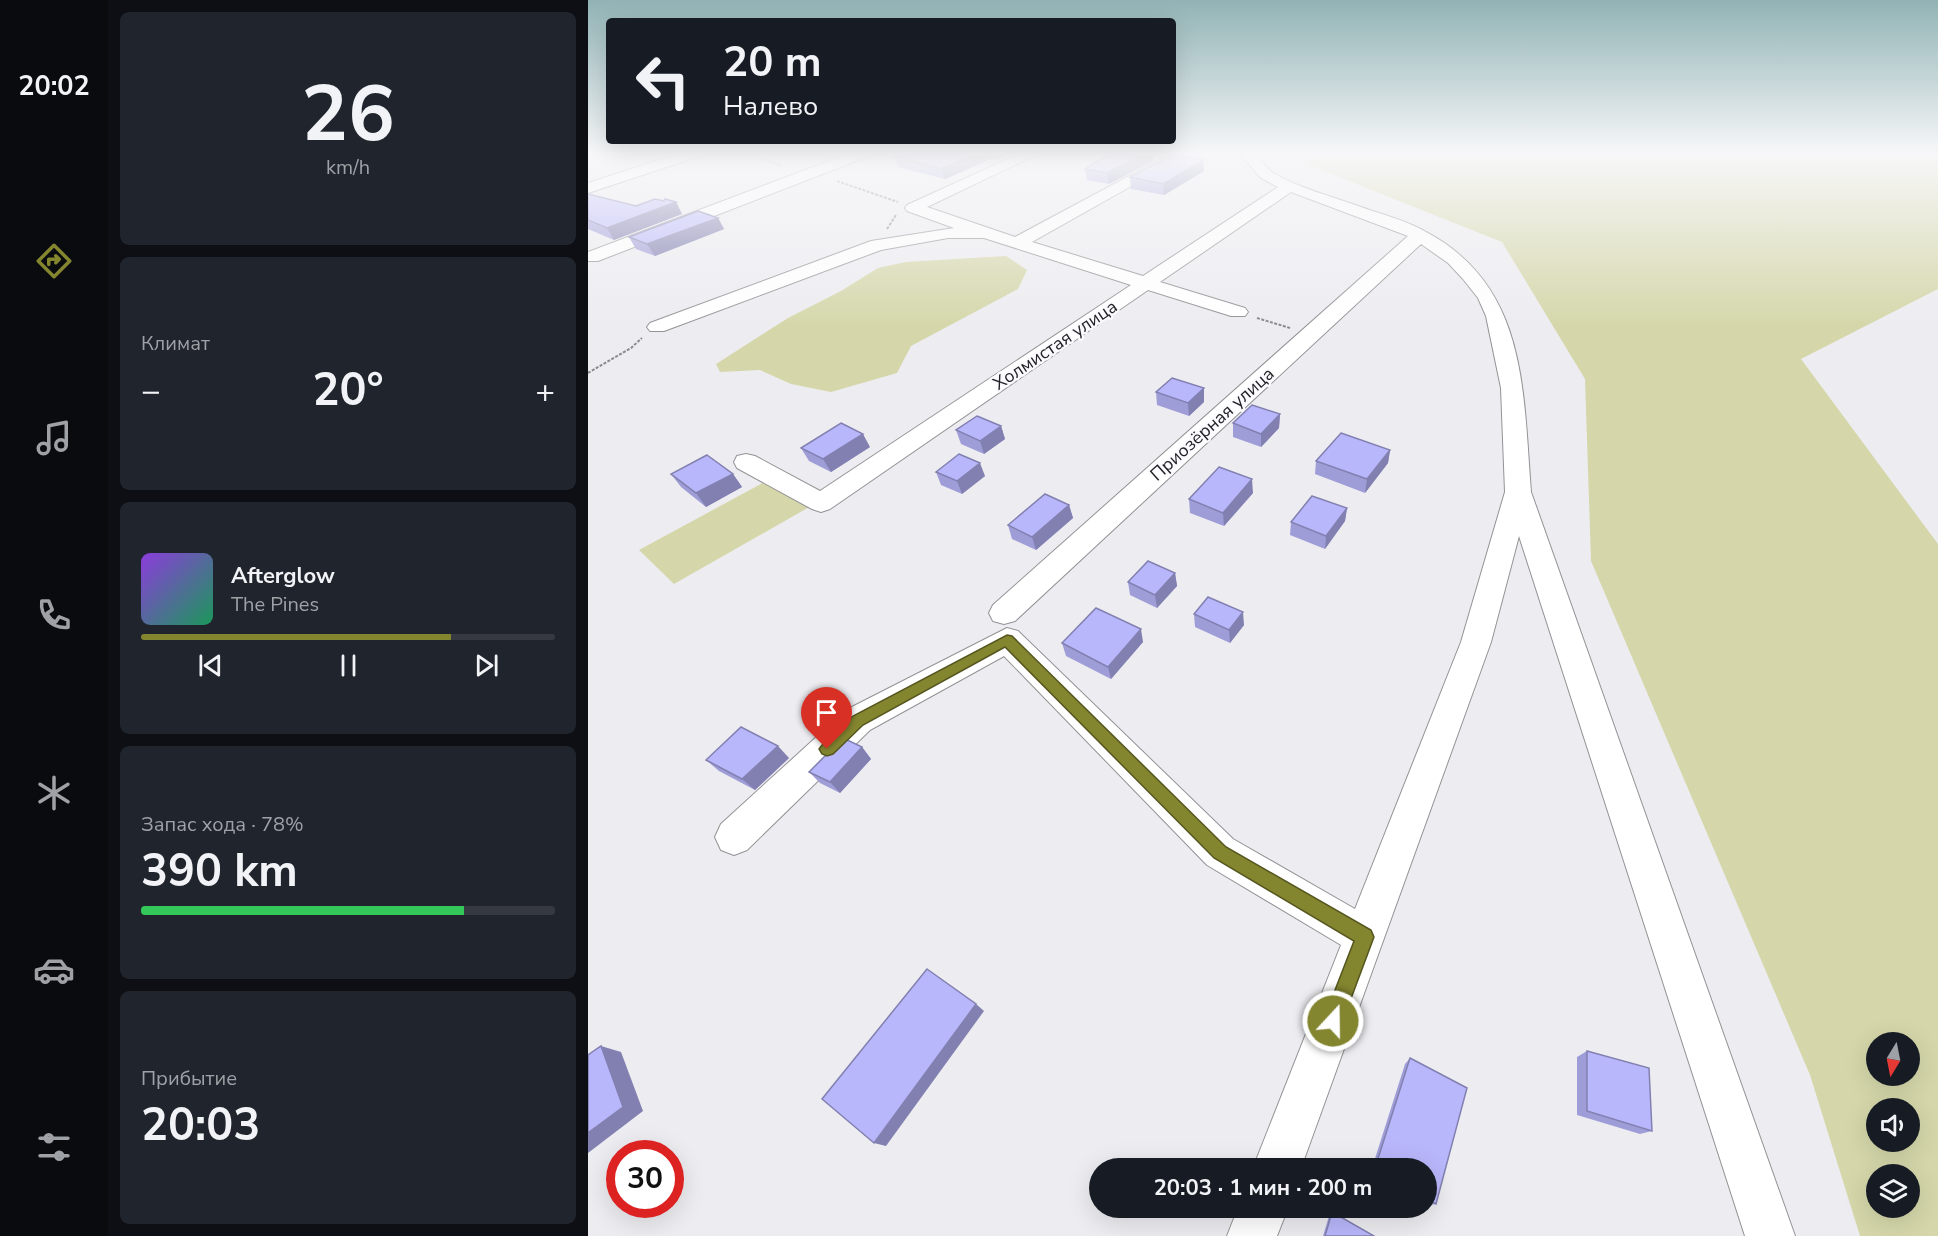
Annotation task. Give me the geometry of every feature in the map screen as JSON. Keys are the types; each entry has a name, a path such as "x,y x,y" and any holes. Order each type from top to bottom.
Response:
{"street":[{"path":"590,259 714,211"},
{"path":"921,211 985,233 1238,312"},
{"path":"1017,243 1077,211"},
{"name":"Холмистая улица","path":"746,462 821,503 1253,211"},
{"path":"1360,211 1420,235 1454,259 1487,297 1496,316 1512,388 1518,492 1770,1236"},
{"path":"657,327 877,245 948,233 985,233"},
{"name":"Приозёрная улица","path":"1004,613 1420,235"},
{"path":"1281,1158 1476,642 1518,492"},
{"path":"734,837 858,720 1007,640 1220,852 1365,937"},
{"path":"1252,1236 1259,1218"}],"path":[{"path":"877,245 904,211"},
{"path":"1238,312 1311,334"},
{"path":"588,373 632,348 657,327"}],"green space":[{"path":"1423,211 1938,211 1938,289 1801,359 1938,544 1938,1236 1860,1236 1810,1075 1591,561 1585,379 1502,242"},
{"path":"1006,256 1027,270 1018,289 911,346 897,373 831,392 791,384 760,370 720,372 716,364 788,318 841,291 878,268 906,262"},
{"path":"770,479 811,506 674,584 639,550"}],"building":[{"path":"588,211 653,211 607,228 588,220"},
{"path":"698,211 718,218 647,244 629,237"},
{"path":"1172,378 1204,388 1188,403 1156,392"},
{"path":"1252,405 1280,414 1261,434 1233,423"},
{"path":"977,416 1001,426 980,441 956,430"},
{"path":"841,423 863,434 823,459 801,448"},
{"path":"1341,433 1390,450 1367,479 1316,461"},
{"path":"959,454 980,463 957,481 936,472"},
{"path":"707,455 733,474 696,493 671,474"},
{"path":"1219,467 1252,479 1223,513 1189,499"},
{"path":"1045,494 1069,505 1032,537 1008,525"},
{"path":"1312,496 1347,508 1326,536 1291,522"},
{"path":"1148,561 1175,573 1155,595 1128,582"},
{"path":"1208,597 1243,612 1229,630 1194,614"},
{"path":"1096,608 1141,629 1108,667 1062,643"},
{"path":"741,727 778,746 742,779 706,760"},
{"path":"843,738 862,747 830,782 809,772"},
{"path":"927,969 976,1004 874,1143 822,1099"},
{"path":"601,1046 623,1107 588,1133 588,1055"},
{"path":"1587,1051 1649,1068 1652,1131 1587,1111"},
{"path":"1410,1058 1467,1088 1437,1200 1437,1158 1378,1158"},
{"path":"1330,1218 1342,1218 1374,1236 1325,1236"}],"route":[{"path":"827,749 858,720 1007,640 1220,852 1365,937 1333,1021"}]}
